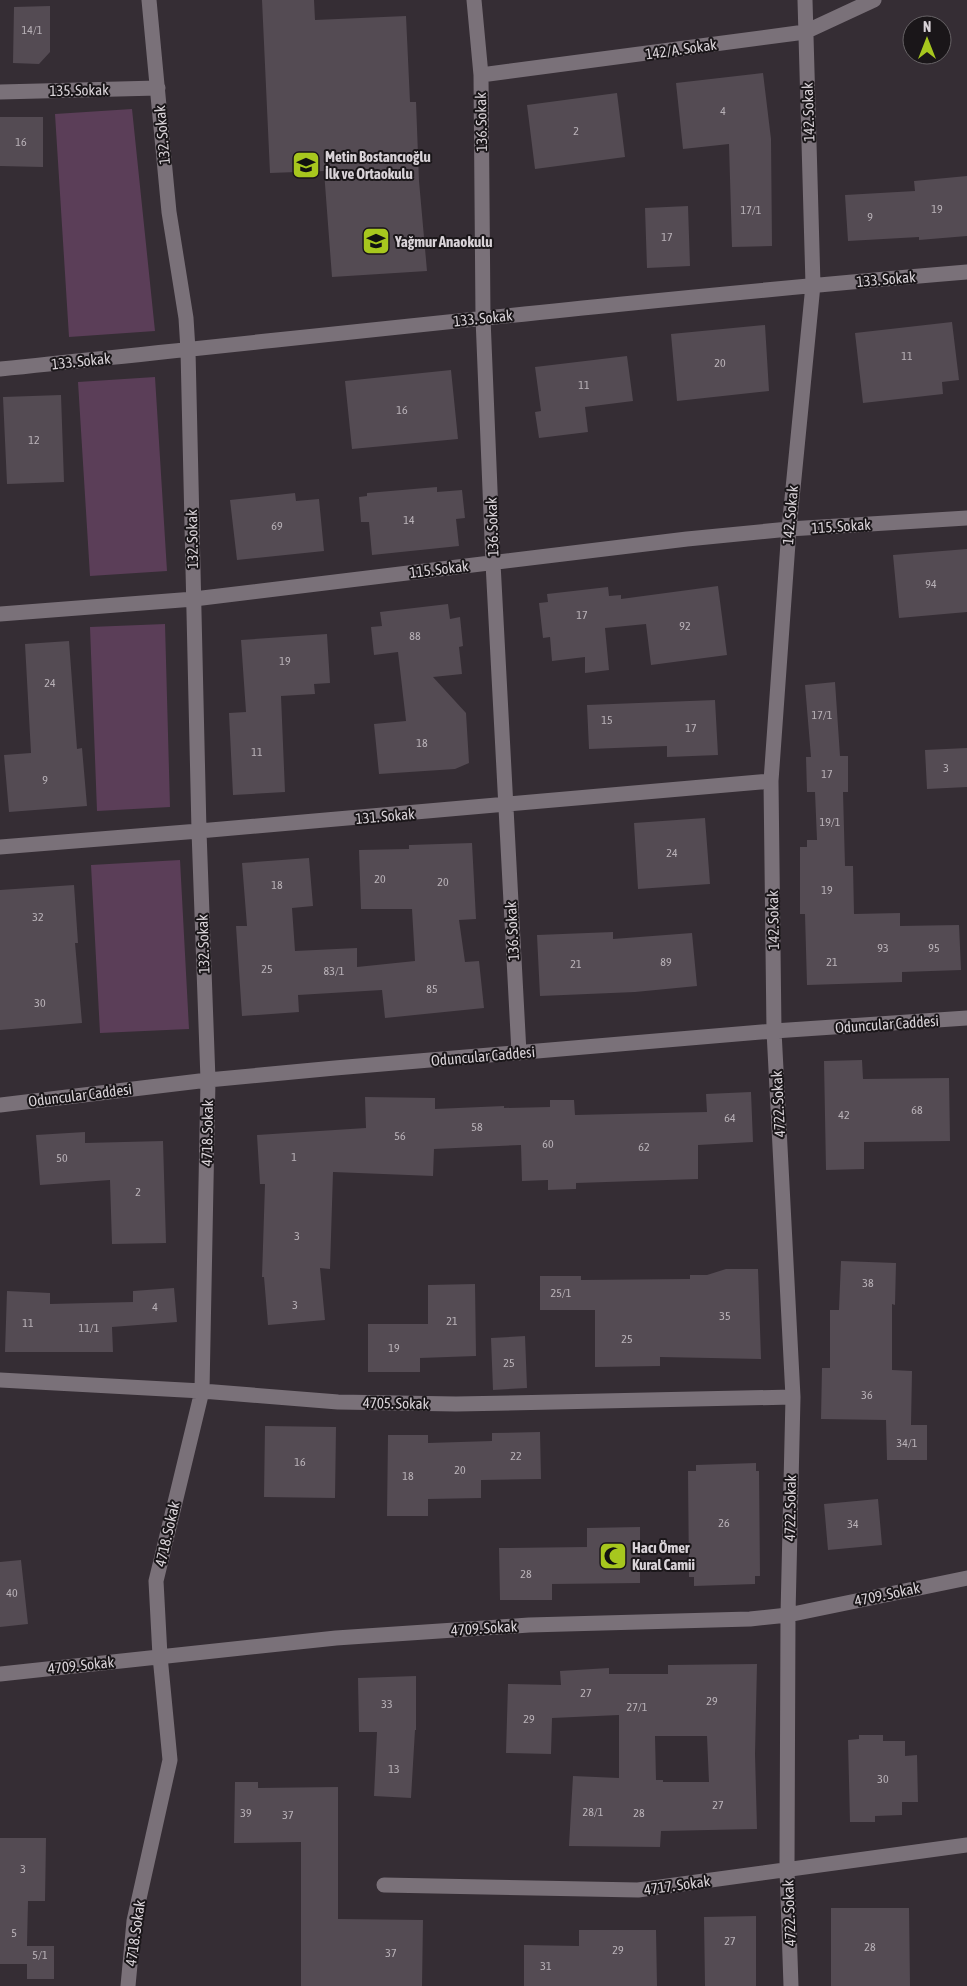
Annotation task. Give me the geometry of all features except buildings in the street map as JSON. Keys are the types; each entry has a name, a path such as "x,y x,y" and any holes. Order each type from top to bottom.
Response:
{"street":[{"name":"132. Sokak","path":"149,0 169,212 186,318 188,350 199,832 208,1080"},
{"name":"136. Sokak","path":"474,0 481,75 483,318 493,562 519,1053"},
{"name":"142. Sokak","path":"774,1031 770,781 789,529 813,285 805,0"},
{"name":"142/A. Sokak","path":"481,75 805,32 874,0"},
{"name":"135. Sokak","path":"0,92 158,88"},
{"name":"133. Sokak","path":"0,369 483,318 813,285 967,272"},
{"name":"115. Sokak","path":"0,614 194,599 687,539 789,529 967,518"},
{"name":"131. Sokak","path":"0,847 199,832 770,781"},
{"name":"Oduncular Caddesi","path":"0,1105 208,1080 774,1031 967,1018"},
{"name":"4722. Sokak","path":"774,1031 793,1397 788,1615 787,1869 791,1986"},
{"name":"4718. Sokak","path":"128,1986 134,1921 170,1760 160,1656 156,1582 202,1391 208,1080"},
{"name":"4705. Sokak","path":"0,1380 202,1391 338,1402 417,1403 793,1397"},
{"name":"4709. Sokak","path":"0,1674 345,1637 529,1625 750,1619 788,1615 967,1578"},
{"name":"4717. Sokak","path":"384,1886 638,1890 967,1846"}],"shaded area":[{"path":"132,109 155,331 69,337 55,114"},
{"path":"155,377 167,571 90,576 78,382"},
{"path":"165,624 170,807 97,811 90,627"},
{"path":"180,860 189,1029 100,1033 91,865"}],"place":[{"name":"Metin Bostancıoğlu İlk ve Ortaokulu","path":"306,165"},
{"name":"Yağmur Anaokulu","path":"376,241"},
{"name":"Hacı Ömer Kural Camii","path":"613,1556"}]}
